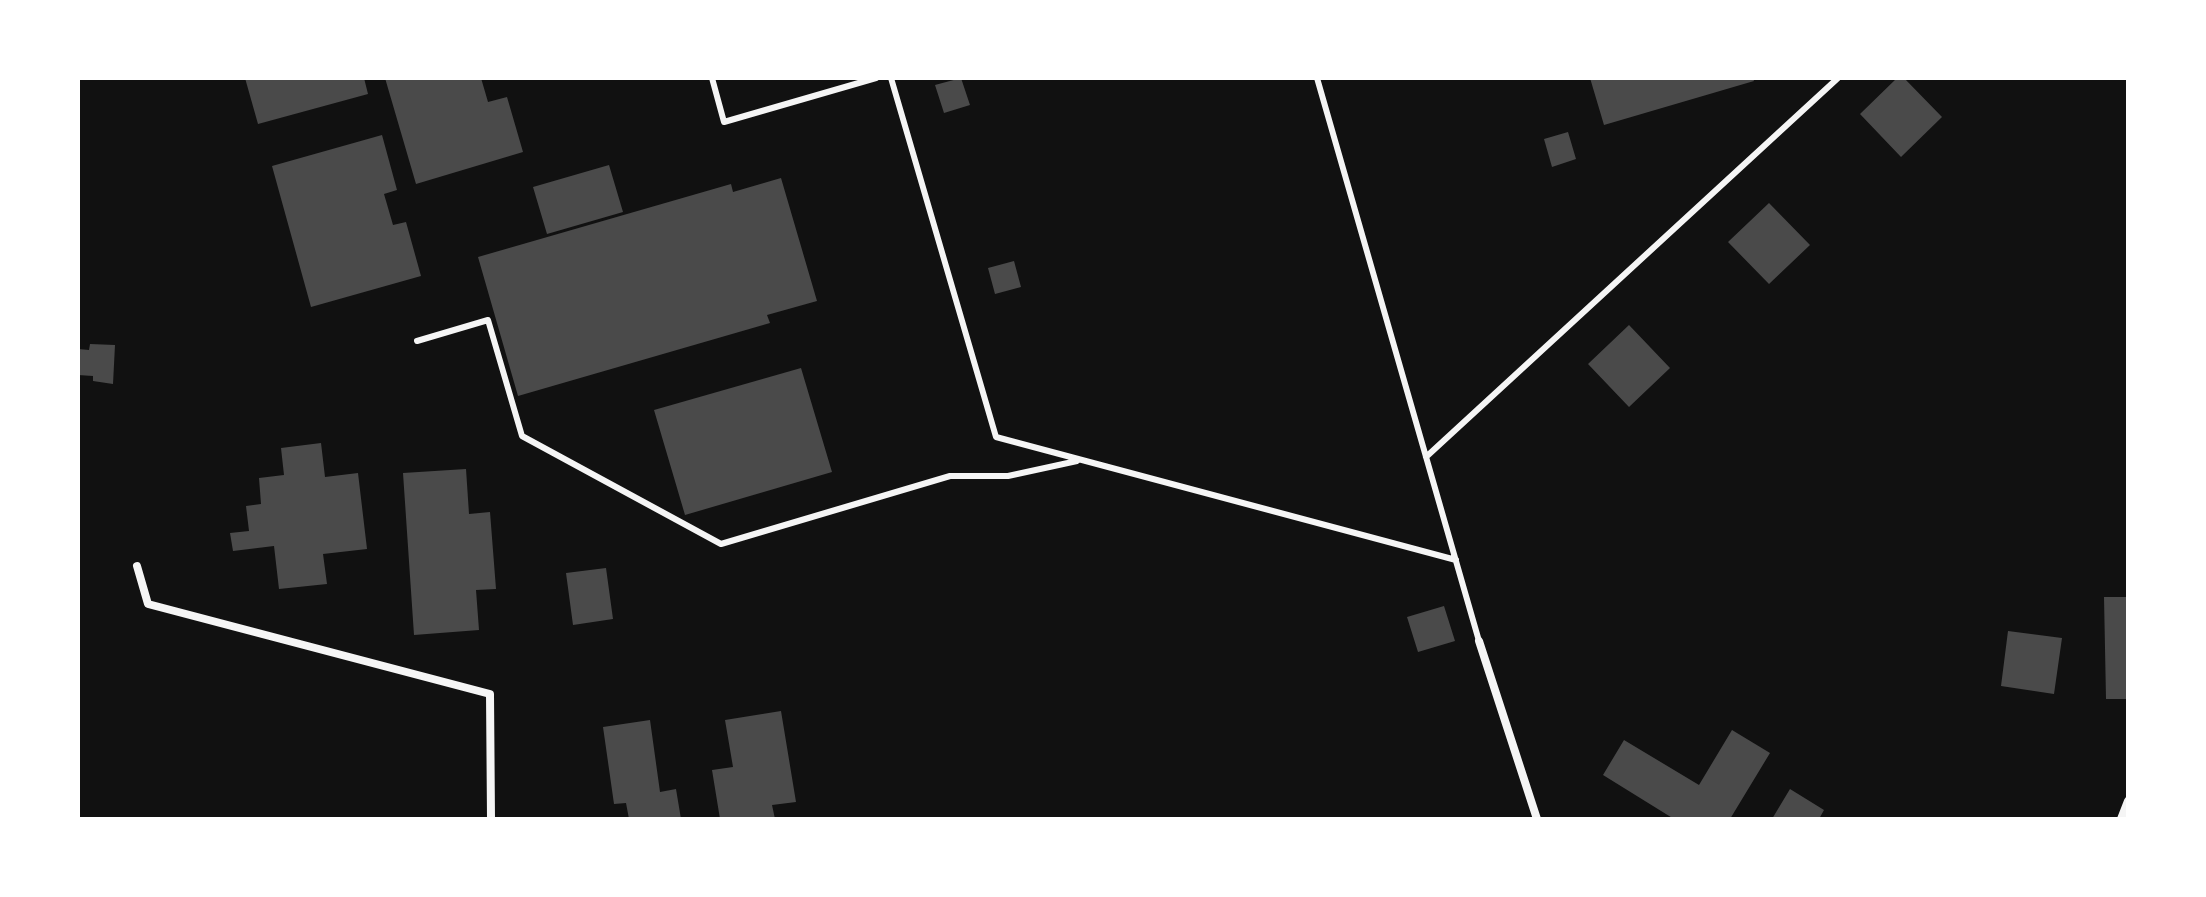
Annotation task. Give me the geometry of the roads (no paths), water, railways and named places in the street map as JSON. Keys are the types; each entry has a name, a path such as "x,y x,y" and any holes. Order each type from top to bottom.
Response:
{"street":[{"path":"137,566 148,604 490,694 491,819"},
{"path":"1479,641 1537,819"},
{"path":"2121,819 2128,801"}],"lane":[{"path":"712,78 724,122 876,78"},
{"path":"891,78 996,437 1456,560"},
{"path":"1317,78 1479,641"},
{"path":"1426,457 1838,78"},
{"path":"417,341 488,320 522,436 721,544 950,476 1008,476 1080,460"}]}
